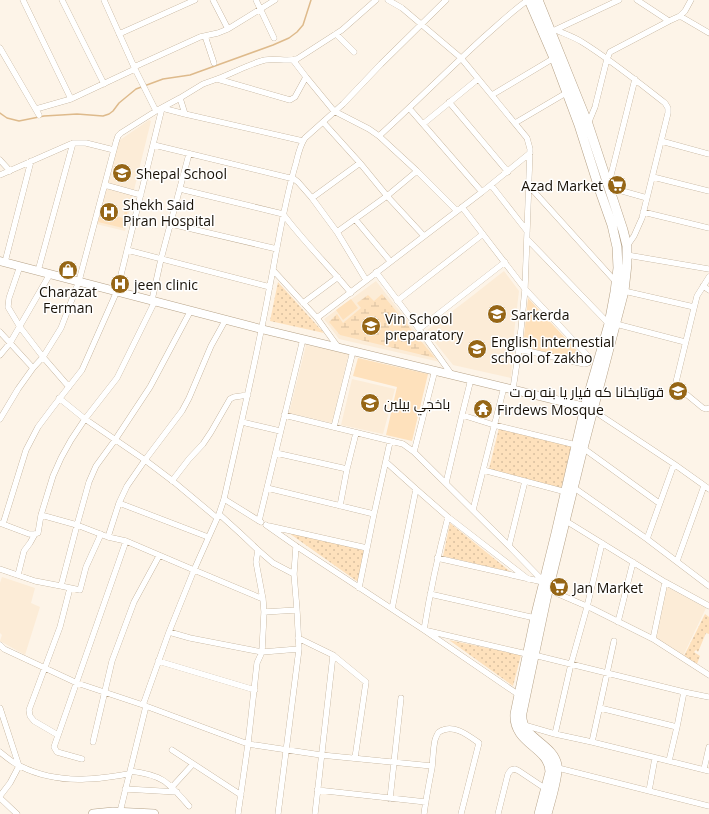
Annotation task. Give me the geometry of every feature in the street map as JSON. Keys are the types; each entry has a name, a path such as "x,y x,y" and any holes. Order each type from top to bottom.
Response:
{"main road":[{"path":"529,0 554,58 566,93 588,124 623,230 627,251 627,273 624,291 612,324 589,408 570,489 544,582 522,713 523,725 529,733 552,753 558,768 558,774 547,814"},
{"path":"538,0 554,31 614,232 618,261 612,324"},
{"path":"3,262 261,329 589,408"},
{"path":"539,613 549,590 566,521 570,489"},
{"path":"531,654 515,714 516,726 522,737 545,757 548,762 550,772 539,814"},
{"path":"93,814 113,812 154,814"}],"street":[{"path":"23,0 71,99"},
{"path":"62,0 104,84"},
{"path":"119,34 195,0"},
{"path":"214,0 228,29"},
{"path":"256,0 274,38"},
{"path":"36,109 71,99 134,68 205,36 228,29 275,0"},
{"path":"0,419 18,389 43,357 61,328 79,281 117,139 121,133 203,84 266,60 297,59 336,34 376,0"},
{"path":"388,0 402,8 461,58 527,138 530,145 525,289 513,389"},
{"path":"120,812 144,706 158,661 168,632 224,499 248,395 283,214 291,179 303,141 343,104 420,24 446,0"},
{"path":"379,136 461,58 529,0"},
{"path":"554,31 619,0"},
{"path":"637,0 669,21"},
{"path":"588,124 595,107 610,52 680,16 691,0"},
{"path":"106,1 134,68 156,111"},
{"path":"680,16 709,33"},
{"path":"554,31 581,42 607,59 635,79 667,106 668,113 653,177 637,230 627,251 709,269"},
{"path":"336,34 354,52"},
{"path":"205,36 214,63"},
{"path":"0,48 39,115"},
{"path":"492,95 554,58"},
{"path":"293,60 334,111 369,128 379,136 457,211"},
{"path":"218,79 290,100 295,97 306,77"},
{"path":"423,124 478,79"},
{"path":"635,79 608,187 647,198"},
{"path":"515,123 566,93"},
{"path":"180,98 185,114"},
{"path":"450,102 508,172"},
{"path":"162,108 303,141"},
{"path":"35,534 29,534 1,523 26,450 38,427 82,370 117,291 162,108"},
{"path":"409,108 482,192"},
{"path":"323,122 424,236"},
{"path":"661,141 709,154"},
{"path":"0,175 73,143 82,142 114,150"},
{"path":"38,271 73,143"},
{"path":"154,145 294,179 312,198 338,232 366,280"},
{"path":"317,318 508,172 530,153"},
{"path":"18,575 24,551 35,534 38,533 41,515 53,476 61,458 85,419 117,378 153,301 161,259 189,154"},
{"path":"0,160 10,171"},
{"path":"3,262 31,161"},
{"path":"312,198 360,163"},
{"path":"338,232 387,196 417,171"},
{"path":"653,177 709,191"},
{"path":"105,185 141,195"},
{"path":"491,185 527,231"},
{"path":"529,186 617,282"},
{"path":"180,188 283,214 351,293"},
{"path":"462,207 525,289 588,356 589,360 587,364 584,364 519,349"},
{"path":"643,212 709,228"},
{"path":"355,219 390,261"},
{"path":"171,224 277,249"},
{"path":"397,301 484,234"},
{"path":"527,239 612,324 685,342"},
{"path":"127,250 270,287"},
{"path":"419,329 505,262"},
{"path":"20,266 9,298 8,307 20,327 69,387"},
{"path":"273,270 317,318 338,347"},
{"path":"376,272 452,374"},
{"path":"0,354 10,343 20,327 50,274"},
{"path":"709,276 697,296 676,380 677,386 703,408 706,410 709,408"},
{"path":"303,302 338,277"},
{"path":"703,286 709,290"},
{"path":"624,291 694,307"},
{"path":"61,586 89,482 96,466 150,387 191,310"},
{"path":"108,537 127,486 182,411 212,346 226,320"},
{"path":"0,332 33,368"},
{"path":"259,521 303,339"},
{"path":"334,427 353,351"},
{"path":"414,452 435,370"},
{"path":"446,483 471,379"},
{"path":"473,510 504,387"},
{"path":"172,481 203,444 230,399 248,395"},
{"path":"59,398 85,419 145,460 218,516 240,533 273,563 294,574"},
{"path":"589,408 707,487 677,561"},
{"path":"284,415 403,444 414,452 446,483 544,582"},
{"path":"462,415 494,425 580,446 659,503"},
{"path":"242,422 280,431"},
{"path":"340,506 356,433"},
{"path":"359,588 390,442"},
{"path":"276,453 347,469"},
{"path":"386,462 448,517 528,579"},
{"path":"648,539 659,503 674,464"},
{"path":"483,470 525,481 570,489 648,539 709,585"},
{"path":"510,546 525,481"},
{"path":"267,488 374,514"},
{"path":"392,609 416,489"},
{"path":"224,499 266,525 519,695"},
{"path":"120,503 208,537"},
{"path":"41,515 77,525 108,537 126,541 263,599"},
{"path":"424,630 437,558 448,517"},
{"path":"566,521 665,582 709,606"},
{"path":"266,525 367,548"},
{"path":"0,569 35,581 80,590 86,567 101,534"},
{"path":"82,759 57,752 54,747 126,541"},
{"path":"555,734 602,543"},
{"path":"278,814 299,649 294,574 296,546"},
{"path":"238,814 255,690 257,663 262,652 264,612 256,562 258,550"},
{"path":"93,742 112,661 134,602 160,556"},
{"path":"437,558 544,582"},
{"path":"618,622 633,562"},
{"path":"653,639 665,582"},
{"path":"58,735 34,721 30,716 29,710 60,627 70,588"},
{"path":"549,590 653,639 707,674 709,667"},
{"path":"430,594 539,613"},
{"path":"264,612 297,610"},
{"path":"424,630 607,672 684,692 709,696"},
{"path":"168,632 190,638 262,652 299,649"},
{"path":"298,638 333,655 366,682 355,758"},
{"path":"592,742 614,641"},
{"path":"0,644 4,649 76,683 248,744 321,755 432,766"},
{"path":"315,814 333,655"},
{"path":"158,661 255,690"},
{"path":"669,761 684,692"},
{"path":"390,799 401,698"},
{"path":"0,708 19,766 10,783 0,797 17,814"},
{"path":"600,708 677,727"},
{"path":"523,725 706,770 709,747"},
{"path":"424,814 436,735 439,732 447,730 457,730 465,733 479,743 461,814"},
{"path":"172,750 241,796"},
{"path":"0,752 19,766 48,775 72,779 88,779 129,772 141,772 166,782 189,806"},
{"path":"649,791 655,758"},
{"path":"172,787 194,764"},
{"path":"558,768 709,806"},
{"path":"498,814 508,774 511,770 515,769 519,771 546,789"},
{"path":"125,789 177,792"},
{"path":"317,790 426,802"}],"shaded area":[{"path":"149,120 151,121 134,190 107,183 117,142"},
{"path":"104,188 133,195 125,231 96,224"},
{"name":"English internestial school of zakho","path":"504,271 519,291 511,378 453,365 426,331"},
{"path":"376,281 440,362 339,339 324,319"},
{"path":"306,345 349,353 332,423 289,413"},
{"path":"352,379 395,389 383,434 341,425"},
{"path":"2,577 35,588 31,603 40,607 25,655 0,641 2,635 0,633 0,583"},
{"path":"667,587 706,608 683,656 655,638"}],"green space":[{"path":"128,198 131,199 123,228 98,222 101,212 123,218"},
{"path":"278,282 324,333 270,321"},
{"path":"382,294 435,358 340,335 329,322 337,314 343,323 361,308 357,303 368,295 374,301"},
{"path":"528,298 581,355 582,360 579,361 523,346"},
{"path":"351,299 358,308 343,320 336,310"},
{"path":"358,358 428,374 412,441 386,435 397,387 353,376"},
{"path":"499,428 572,446 561,488 489,469"},
{"path":"450,523 511,572 443,556"},
{"path":"286,531 365,551 358,582"},
{"path":"705,614 709,617 709,634 706,633 698,652 696,650 694,652 700,656 697,664 684,656"},
{"path":"449,640 521,655 513,686"}],"waterway":[{"path":"0,113 7,118 19,121 44,116 77,114 103,116 109,114 119,103 136,89 163,79 190,75 289,38 303,25 311,0"}],"place":[{"name":"Shepal School","path":"122,173"},
{"name":"Azad Market","path":"617,185"},
{"name":"Shekh Said Piran Hospital","path":"109,212"},
{"name":"Charazat Ferman","path":"68,270"},
{"name":"jeen clinic","path":"120,284"},
{"name":"Sarkerda","path":"497,314"},
{"name":"Vin School preparatory","path":"371,326"},
{"name":"English internestial school of zakho","path":"477,349"},
{"name":"قوتابخانا كه فيار يا بنه ره ت","path":"678,391"},
{"name":"باخجي بيلين","path":"370,403"},
{"name":"Firdews Mosque","path":"483,409"},
{"name":"Jan Market","path":"559,587"}]}
